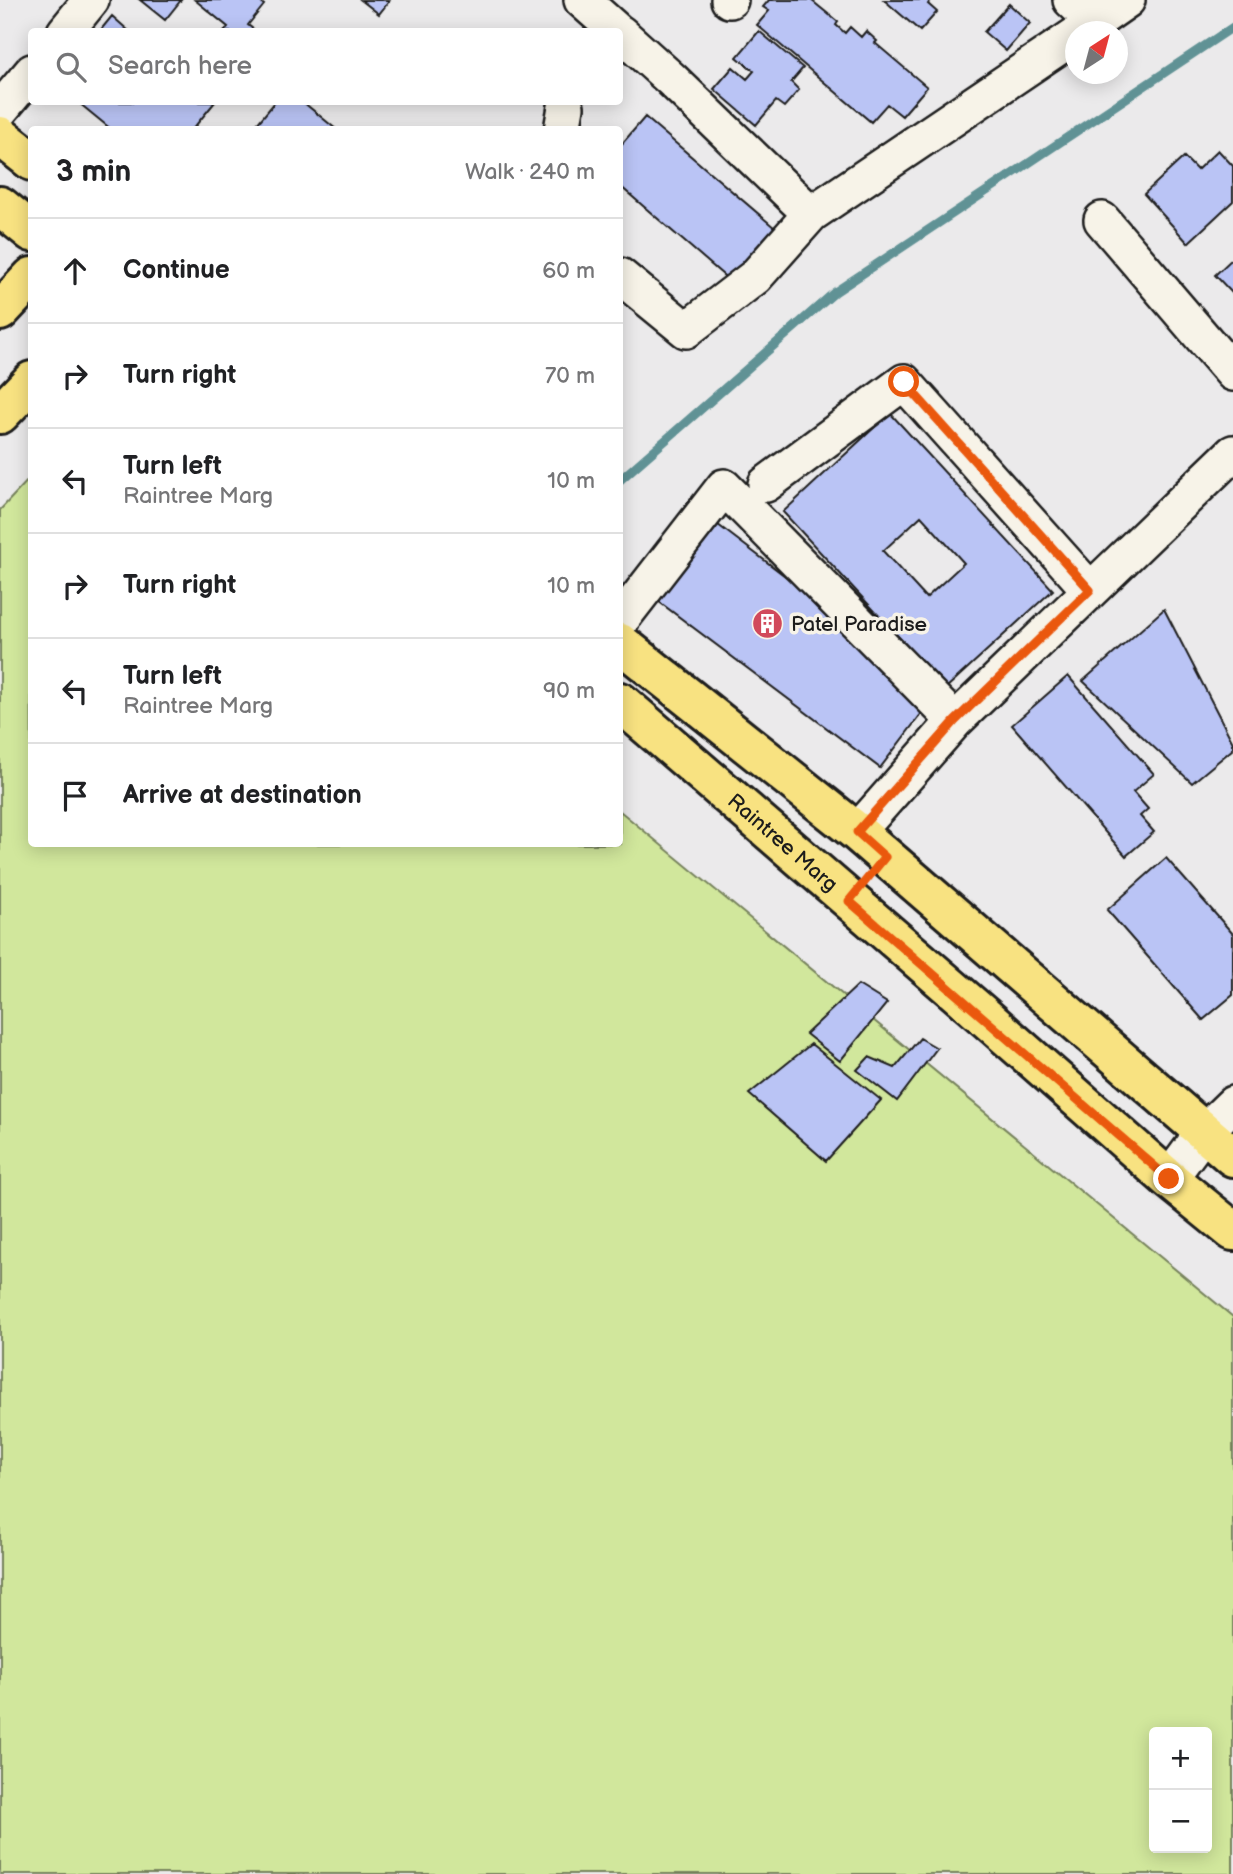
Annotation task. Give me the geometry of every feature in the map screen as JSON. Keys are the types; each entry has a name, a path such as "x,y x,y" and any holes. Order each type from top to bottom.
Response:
{"main road":[{"path":"0,136 28,158"},
{"path":"0,206 28,229"},
{"path":"0,312 28,281"},
{"path":"0,415 28,385"},
{"path":"623,645 857,832 1233,1157"},
{"name":"Raintree Marg","path":"623,705 1169,1179 1233,1231"},
{"path":"849,901 885,857"}],"street":[{"path":"68,28 91,0"},
{"path":"582,0 614,28"},
{"path":"1082,21 1127,0"},
{"path":"623,278 686,330 755,277 811,214 1065,33"},
{"path":"623,36 811,214"},
{"path":"0,110 28,77"},
{"path":"1102,220 1233,373"},
{"path":"766,484 904,382 1090,590"},
{"path":"857,832 955,721 1233,453"},
{"path":"623,617 724,487 955,721"},
{"path":"1169,1179 1203,1133 1233,1104"}],"green space":[{"path":"28,480 28,847 623,847 623,813 1233,1317 1233,1874 0,1874 0,510"}],"building":[{"path":"140,0 181,0 165,20"},
{"path":"195,0 258,0 264,5 248,25 252,28 228,27"},
{"path":"361,0 390,0 379,14"},
{"path":"769,0 811,0 838,22 836,25 845,33 850,27 861,37 866,31 877,41 875,43 927,87 902,116 887,104 871,122 757,25 769,11 763,7"},
{"path":"884,0 931,0 928,4 937,12 920,31"},
{"path":"1009,4 1030,23 1006,51 984,32"},
{"path":"112,16 126,28 102,28"},
{"path":"759,31 803,68 791,82 799,90 784,107 776,101 756,125 714,89 733,67 747,79 754,71 737,57"},
{"path":"81,105 213,105 195,126 107,126"},
{"path":"273,105 307,105 332,126 255,126"},
{"path":"645,117 775,228 730,281 623,189 623,143"},
{"path":"1218,150 1233,166 1233,201 1188,243 1144,194 1184,157 1197,170"},
{"path":"1233,258 1233,294 1215,275"},
{"path":"890,413 1053,590 946,688 783,512","holes":["921,516 964,563 926,598 883,551"]},
{"name":"Patel Paradise","path":"709,518 886,653 876,666 928,705 880,768 650,595"},
{"path":"1164,609 1233,743 1233,749 1192,783 1083,681"},
{"path":"1068,676 1154,774 1133,792 1148,809 1140,816 1154,832 1126,856 1012,725"},
{"path":"1166,858 1233,934 1233,995 1203,1020 1107,910"},
{"path":"858,985 887,1003 840,1061 806,1034"},
{"path":"920,1038 937,1048 897,1101 857,1070 869,1057 895,1068"},
{"path":"811,1044 881,1100 826,1161 749,1094"}],"waterway":[{"path":"623,477 835,292 1233,27"}],"place":[{"name":"Patel Paradise","path":"768,624"}],"route":[{"path":"904,382 1090,590 955,721 857,832 885,857 849,901 1169,1179"}]}
